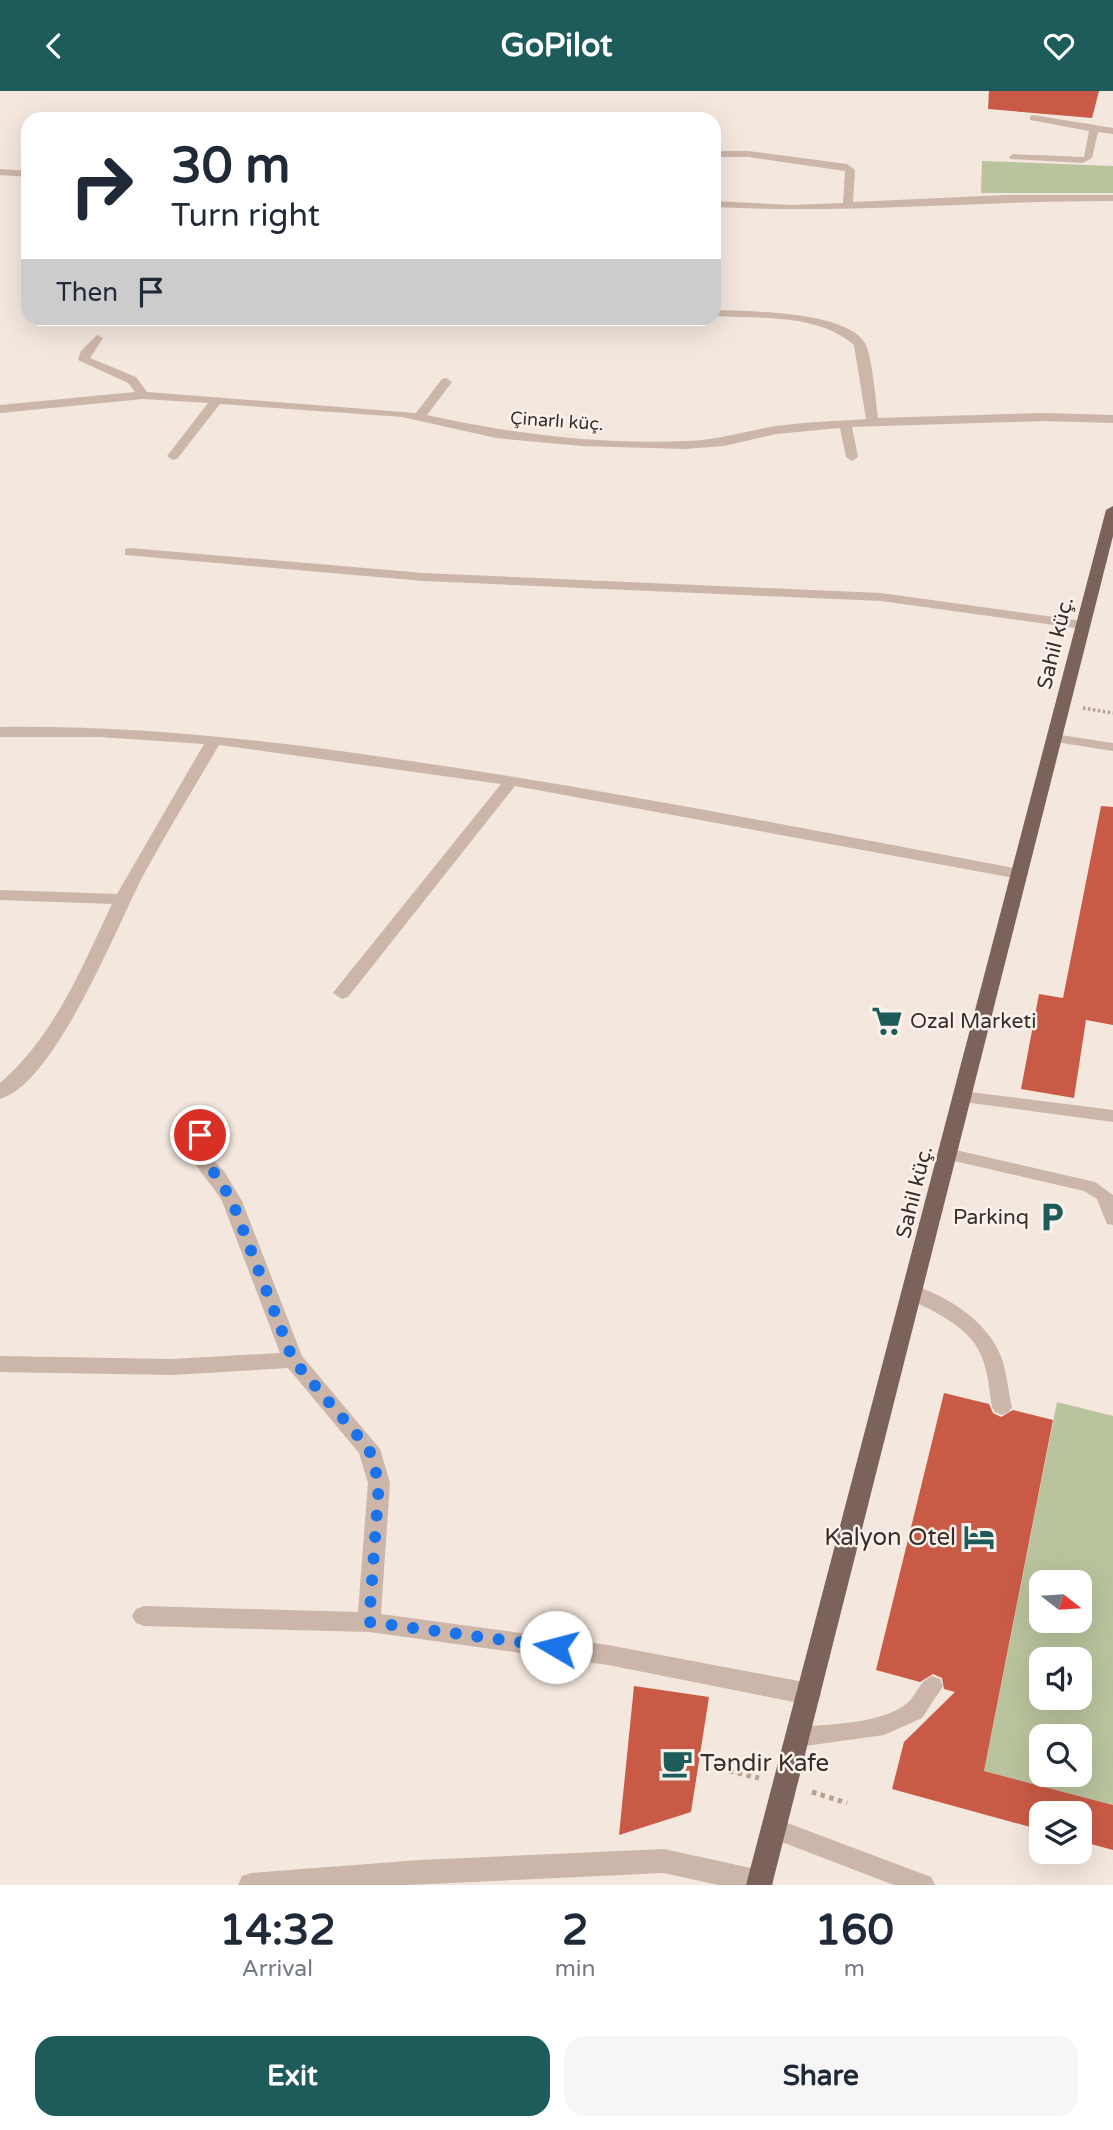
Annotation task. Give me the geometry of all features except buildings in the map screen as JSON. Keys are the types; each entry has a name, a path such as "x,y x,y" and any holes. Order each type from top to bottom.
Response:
{"main road":[{"name":"Sahil küç.","path":"760,1884 1113,510"}],"street":[{"path":"721,154 768,156 844,166 850,170 848,206"},
{"path":"0,172 21,174"},
{"path":"721,204 791,208 970,199 1113,198"},
{"path":"721,314 824,324 854,337 860,344 873,422"},
{"path":"97,338 85,353 84,360 132,380 143,395"},
{"path":"421,416 446,382"},
{"name":"Çinarlı küç.","path":"0,409 143,395 421,416 496,434 582,442 685,445 724,442 776,430 845,423 1044,417 1113,419"},
{"path":"173,456 216,401"},
{"path":"845,423 852,457"},
{"path":"130,552 423,576 881,597 1083,625"},
{"path":"0,732 87,730 214,740 512,780 1020,874"},
{"path":"0,1093 23,1075 56,1034 86,982 123,899 214,740"},
{"path":"342,993 512,780"},
{"path":"0,895 123,899"},
{"path":"200,1135 200,1157 217,1176 232,1201 293,1360 369,1449 379,1483 369,1622"},
{"path":"0,1364 172,1367 293,1360"},
{"path":"145,1616 369,1622 608,1654 808,1694"},
{"path":"251,1885 420,1872 653,1861 688,1865 760,1884"}],"lane":[{"path":"1033,118 1113,131"},
{"path":"1013,157 1083,160 1088,158 1094,129"},
{"path":"1054,738 1113,747"},
{"path":"962,1097 1113,1116"},
{"path":"947,1154 1089,1186 1104,1195 1113,1219"},
{"path":"912,1292 966,1322 978,1334 990,1353 1002,1407"},
{"path":"798,1737 876,1728 914,1711 932,1686"},
{"path":"774,1829 923,1885"}],"green space":[{"path":"982,161 1113,166 1113,193 981,193"},
{"path":"1057,1402 1113,1416 1113,1805 1045,1787 1092,1787 1092,1724 1029,1724 1029,1783 984,1771"}],"place":[{"name":"Ozal Marketi","path":"887,1021"},
{"name":"Parkinq","path":"1052,1217"},
{"name":"Kalyon Otel","path":"979,1537"},
{"name":"Təndir Kafe","path":"677,1763"}],"route":[{"path":"200,1135 200,1157 217,1176 232,1201 293,1360 369,1449 379,1483 369,1622 556,1647"}]}
